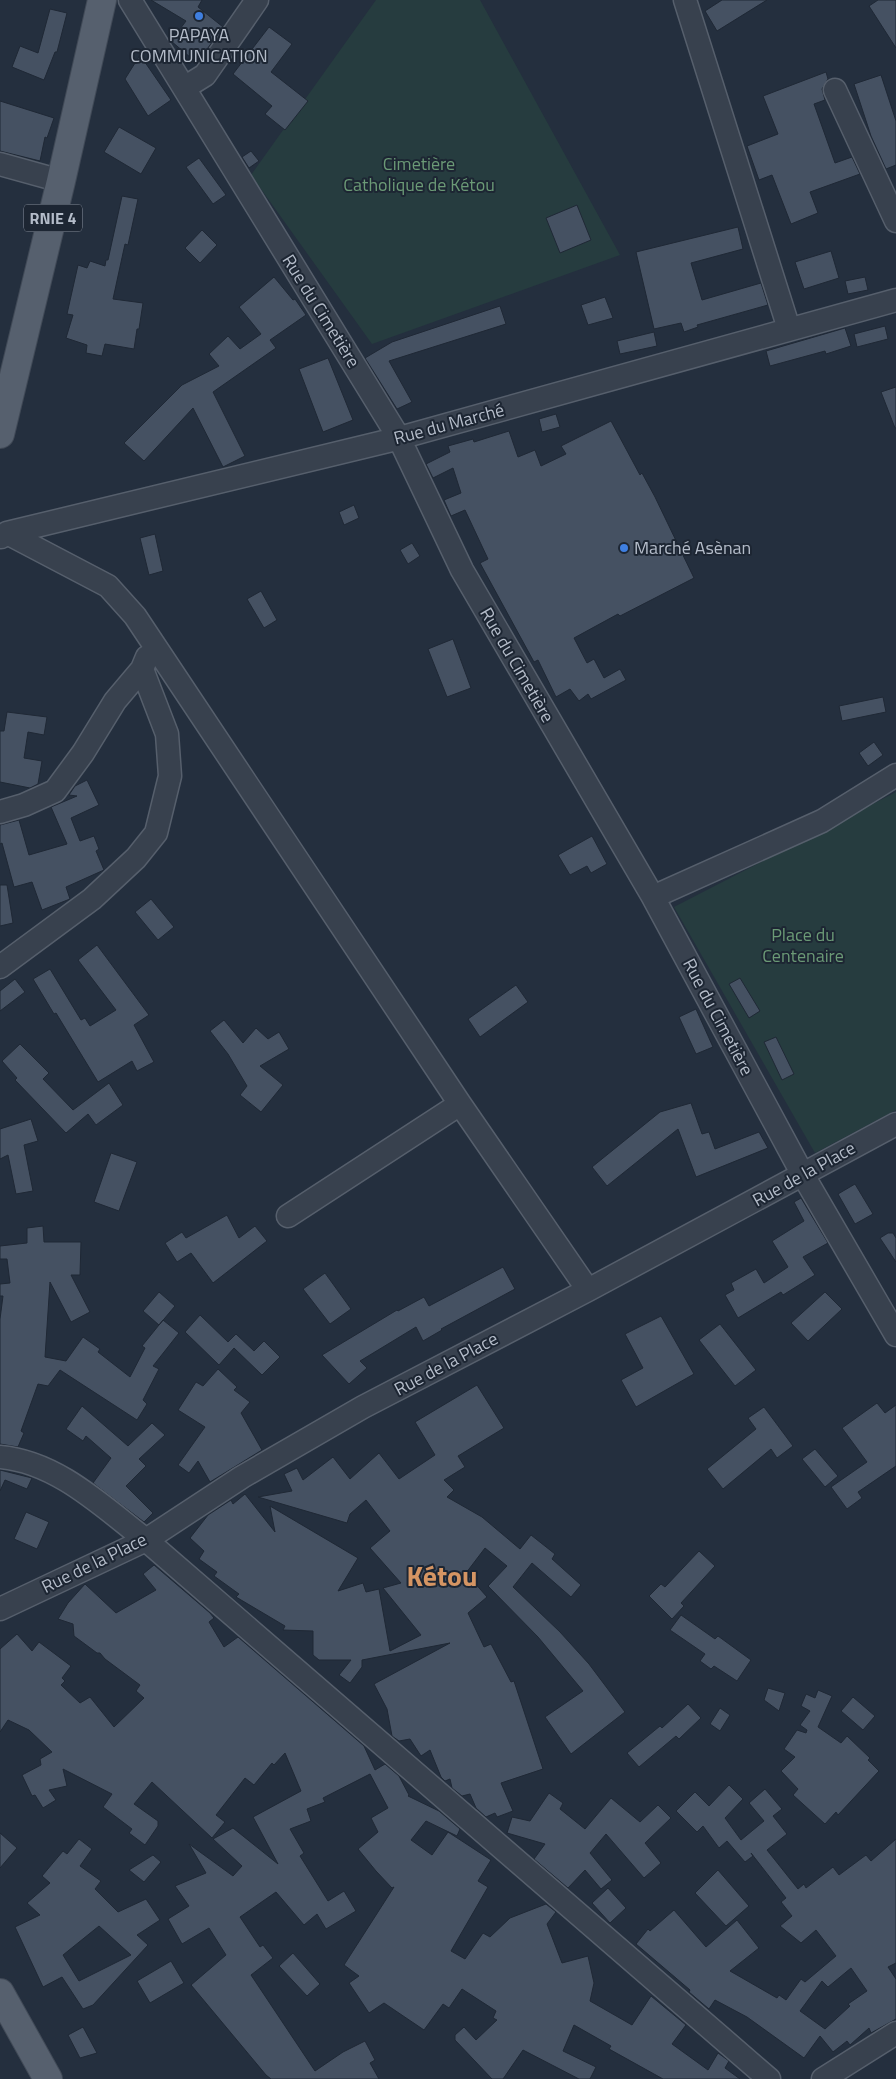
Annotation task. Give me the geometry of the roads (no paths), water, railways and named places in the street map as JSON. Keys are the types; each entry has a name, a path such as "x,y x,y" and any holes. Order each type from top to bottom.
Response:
{"main road":[{"name":"RNIE 4","path":"0,434 62,181 102,0"},
{"path":"0,1993 48,2079"}],"street":[{"name":"Rue du Cimetière","path":"130,0 399,438 462,570 653,897 803,1174 896,1336"},
{"path":"184,88 206,75 257,0"},
{"path":"685,0 789,329"},
{"path":"835,90 896,221"},
{"path":"0,164 62,181"},
{"name":"Rue du Marché","path":"3,535 399,438 789,329 895,304"},
{"path":"3,535 108,586 135,616 460,1104 588,1290"},
{"path":"0,812 24,805 55,791 83,753 115,701 142,669 154,643"},
{"path":"0,967 92,899 136,858 156,833 170,776 167,734 142,669"},
{"path":"653,897 822,821 896,775"},
{"path":"288,1216 460,1104"},
{"name":"Rue de la Place","path":"0,1609 146,1540 242,1477 363,1407 588,1290 896,1124"},
{"path":"0,1457 44,1468 76,1486 146,1540 769,2079"},
{"path":"823,2079 896,2033"}],"place":[{"name":"PAPAYA COMMUNICATION","path":"199,16"},
{"name":"Marché Asènan","path":"624,548"}],"district":[{"name":"Kétou","path":"442,1576"}],"park label":[{"name":"Cimetière Catholique de Kétou","path":"419,174"},
{"name":"Place du Centenaire","path":"803,945"}]}
